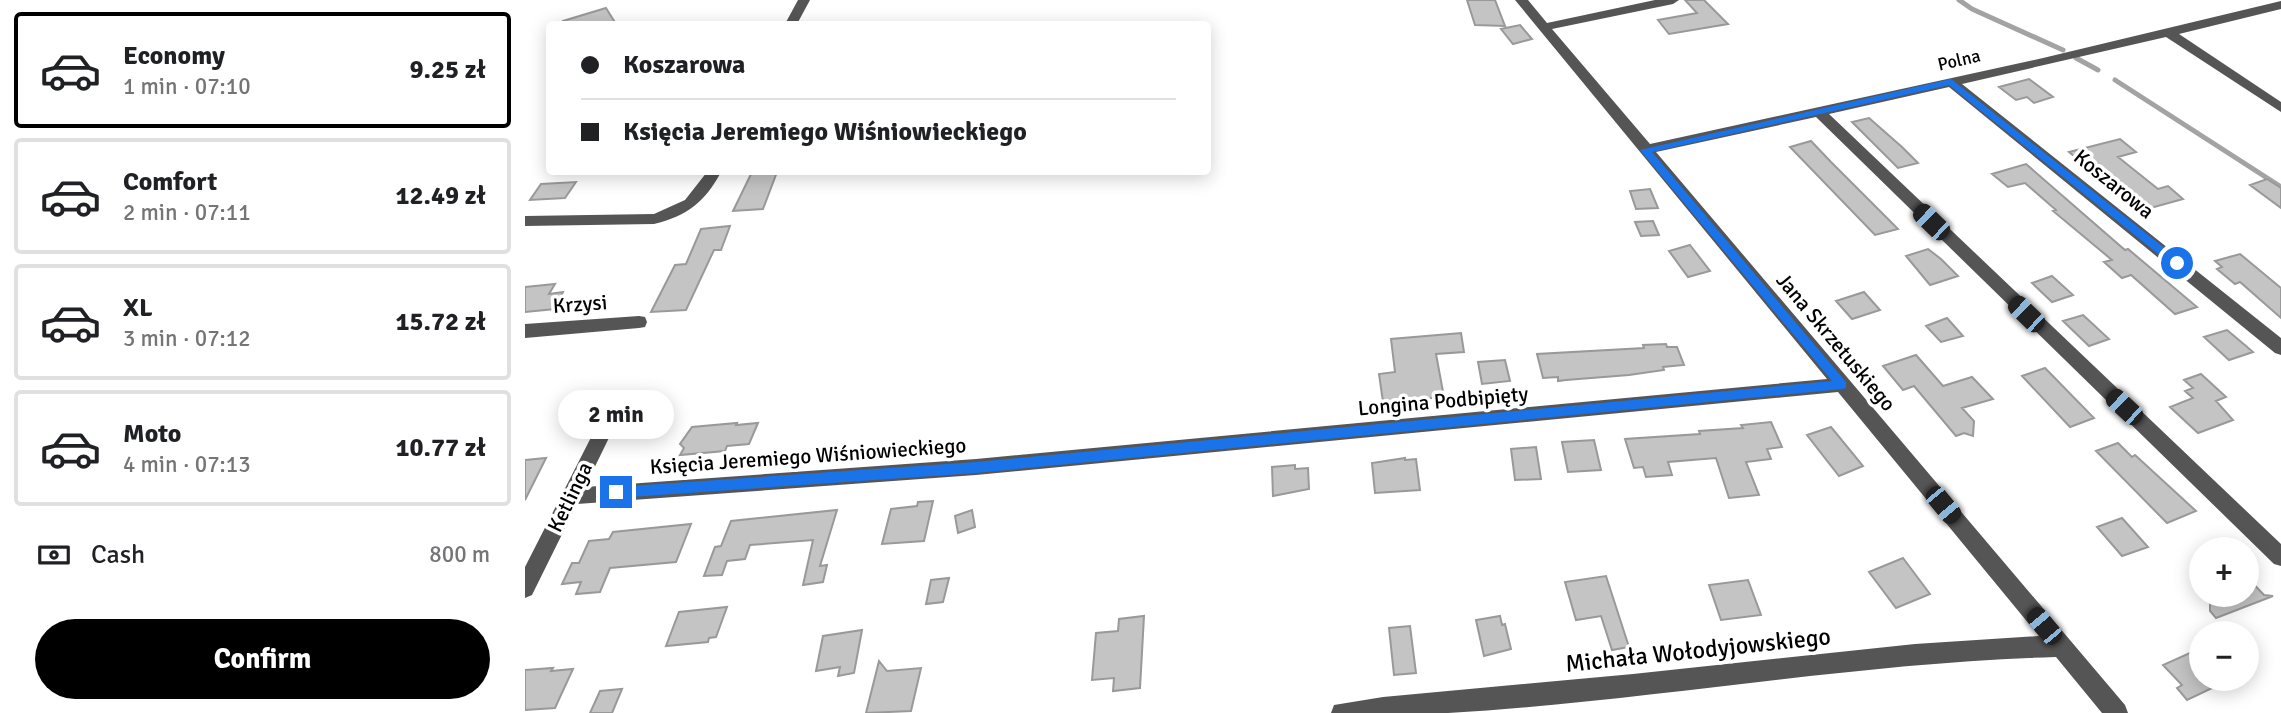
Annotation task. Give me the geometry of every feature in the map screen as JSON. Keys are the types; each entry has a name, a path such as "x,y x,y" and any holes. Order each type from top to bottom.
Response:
{"street":[{"path":"793,21 804,0"},
{"name":"Jana Skrzetuskiego","path":"1521,0 2117,713"},
{"path":"1545,27 1673,0"},
{"name":"Polna","path":"1645,150 2092,48 2169,33 2281,5"},
{"path":"2169,33 2281,108"},
{"name":"Koszarowa","path":"1951,82 2281,348"},
{"path":"1818,111 2281,557"},
{"path":"525,221 655,219 669,216 688,206 703,193 713,175"},
{"name":"Krzysi","path":"525,331 639,322"},
{"name":"Longina Podbipięty","path":"1048,460 1842,385"},
{"name":"Ketlinga","path":"525,588 615,407"},
{"name":"Księcia Jeremiego Wiśniowieckiego","path":"571,496 1048,460"},
{"name":"Michała Wołodyjowskiego","path":"1342,713 1904,655 2000,647 2060,646"}],"building":[{"path":"1467,0 1495,0 1505,26 1475,25"},
{"path":"1685,0 1704,0 1728,24 1669,34 1658,20 1697,13"},
{"path":"606,8 614,21 563,21"},
{"path":"1520,25 1532,39 1513,44 1501,29"},
{"path":"2029,79 2053,97 2034,103 2027,97 2016,100 1999,87"},
{"path":"1869,118 1918,163 1898,168 1852,122"},
{"path":"2120,139 2136,152 2118,157 2158,189 2168,186 2183,199 2140,211 2125,198 2131,197 2097,169 2092,171 2069,152"},
{"path":"1811,141 1898,229 1875,235 1790,147"},
{"path":"2026,164 2125,250 2128,249 2197,307 2175,314 2131,275 2122,278 2104,262 2112,260 2053,211 2056,210 2025,183 2008,187 1992,174"},
{"path":"751,175 776,175 763,209 733,211"},
{"path":"2267,179 2281,188 2281,208 2250,185"},
{"path":"576,182 565,198 530,200 541,184"},
{"path":"1650,189 1658,208 1636,209 1630,191"},
{"path":"1653,221 1659,235 1641,236 1635,222"},
{"path":"730,226 721,250 714,250 686,310 651,312 675,265 686,264 701,229"},
{"path":"1690,245 1710,271 1688,277 1669,251"},
{"path":"1928,249 1958,276 1930,285 1906,256"},
{"path":"2240,254 2281,288 2281,318 2240,282 2235,284 2217,269 2222,267 2215,261"},
{"path":"2052,276 2073,295 2052,302 2032,283"},
{"path":"555,284 549,294 563,292 555,309 525,312 525,287"},
{"path":"1864,292 1880,310 1852,319 1836,301"},
{"path":"2083,315 2109,339 2089,346 2063,321"},
{"path":"1947,318 1963,336 1941,342 1926,326"},
{"path":"2227,330 2253,352 2229,360 2204,337"},
{"path":"1461,333 1464,352 1436,354 1444,397 1383,402 1379,374 1395,372 1391,339"},
{"path":"1666,344 1667,347 1677,347 1684,365 1629,375 1558,381 1558,377 1543,378 1537,354 1644,348 1643,345"},
{"path":"1916,355 1943,386 1972,377 1993,399 1962,408 1974,421 1973,436 1964,433 1956,436 1914,386 1903,390 1883,366"},
{"path":"1505,360 1510,381 1482,384 1478,362"},
{"path":"2045,368 2094,418 2070,427 2022,376"},
{"path":"2201,374 2226,397 2216,401 2233,420 2198,433 2170,407 2193,398 2185,391 2193,388 2184,380"},
{"path":"1771,422 1782,447 1767,449 1771,459 1746,462 1759,495 1729,498 1716,458 1668,462 1672,475 1646,477 1643,467 1634,468 1625,439 1700,434 1699,431 1743,428 1741,425"},
{"path":"737,423 736,425 758,423 749,444 727,446 725,451 680,455 684,448 680,444 692,427"},
{"path":"1831,427 1863,466 1839,476 1807,435"},
{"path":"1594,440 1601,470 1568,472 1562,442"},
{"path":"2118,443 2132,457 2135,455 2196,511 2167,523 2096,451"},
{"path":"1536,447 1541,479 1515,480 1511,449"},
{"path":"546,458 525,500 525,460"},
{"path":"1416,459 1420,490 1375,493 1372,463"},
{"path":"1295,465 1295,469 1308,468 1309,489 1273,496 1272,467"},
{"path":"933,501 924,541 882,544 891,509"},
{"path":"837,510 820,566 827,565 823,582 803,585 813,540 750,545 745,559 727,561 722,575 704,576 715,547 721,546 731,521"},
{"path":"972,510 975,527 958,533 955,516"},
{"path":"2122,518 2148,547 2122,556 2097,527"},
{"path":"691,524 676,562 610,568 600,592 576,594 581,582 562,584 572,563 579,563 589,541 609,539 613,532"},
{"path":"1903,558 1930,594 1896,608 1869,572"},
{"path":"1606,576 1629,647 1612,650 1601,616 1576,620 1565,582"},
{"path":"949,578 943,602 926,604 931,580"},
{"path":"1748,580 1761,615 1721,620 1709,585"},
{"path":"2259,590 2264,595 2273,596 2259,601"},
{"path":"727,607 716,637 709,638 708,642 666,646 679,612"},
{"path":"2210,607 2244,607 2216,618"},
{"path":"1144,616 1140,688 1113,691 1114,678 1092,680 1096,633 1118,631 1119,619"},
{"path":"1500,616 1502,625 1505,624 1511,649 1484,656 1476,620"},
{"path":"1410,626 1416,673 1394,675 1389,628"},
{"path":"862,630 854,673 838,676 840,667 816,671 823,636"},
{"path":"2189,653 2189,691 2206,691 2187,700 2177,688 2182,685 2163,665"},
{"path":"879,661 887,671 921,668 911,711 866,713"},
{"path":"553,668 551,671 573,669 555,708 525,710 525,670"},
{"path":"622,689 612,713 590,713 600,691"}],"waterway":[{"path":"1959,0 1972,9 2063,50"},
{"path":"2076,58 2098,70"},
{"path":"2115,80 2281,187"}],"route":[{"path":"616,492 976,467 1842,385 1645,150 1951,82 2177,263"}]}
